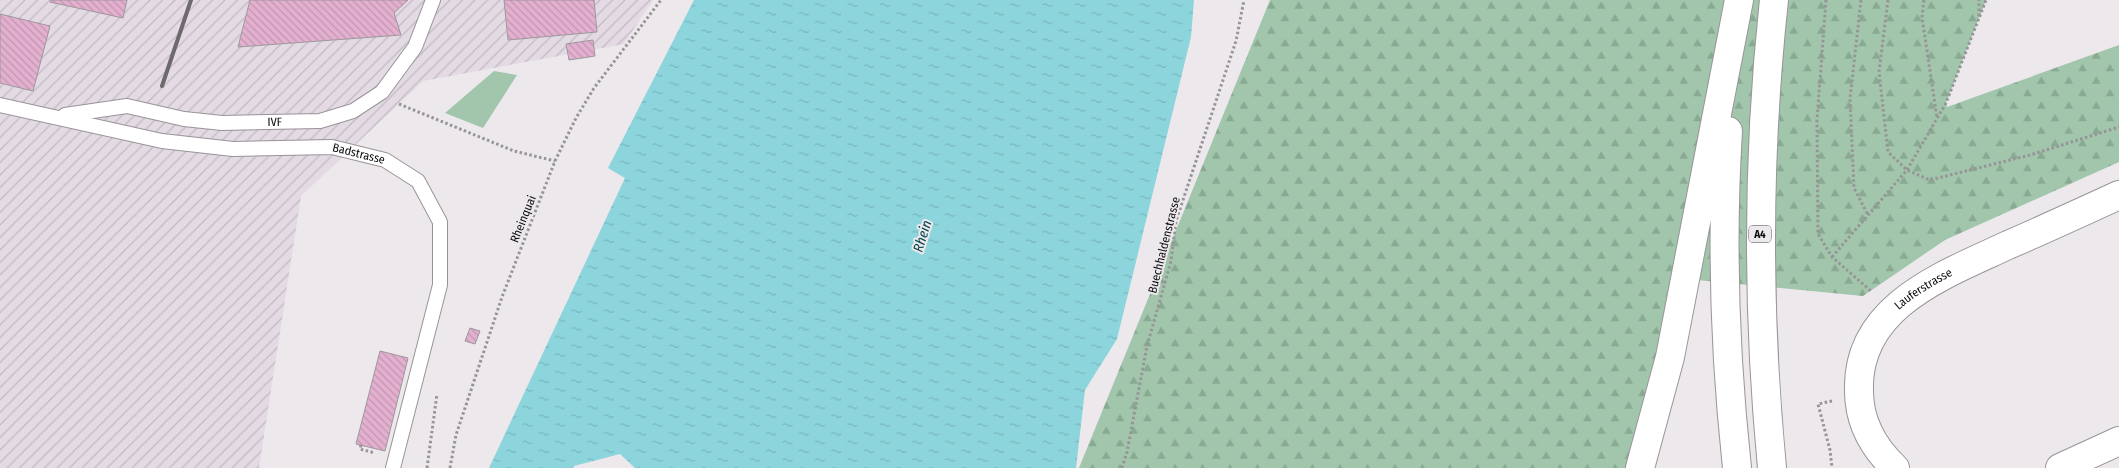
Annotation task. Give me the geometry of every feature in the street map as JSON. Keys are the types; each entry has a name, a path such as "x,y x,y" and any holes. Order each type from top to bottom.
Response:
{"main road":[{"path":"1640,468 1670,357 1739,0"},
{"path":"1737,468 1729,369 1725,233 1727,153 1739,0"},
{"name":"A4","path":"1772,468 1762,338 1760,229 1764,122 1774,0"},
{"name":"Lauferstrasse","path":"1895,468 1872,440 1862,414 1859,398 1860,370 1864,354 1879,326 1887,316 1902,300 1948,273 2119,195"},
{"path":"2060,468 2119,440"}],"lane":[{"name":"IVF","path":"57,116 127,106 184,119 222,123 320,121 353,111 382,92 415,47 433,0"},
{"name":"Badstrasse","path":"0,105 57,116 162,141 233,150 332,147 385,160 418,181 440,222 440,285 393,468"}],"path":[{"name":"Rheinquai","path":"450,468 456,435 502,297 555,161 576,118 594,88 660,0"},
{"name":"Buechhaldenstrasse","path":"1122,468 1127,452 1147,346 1170,262 1176,221 1236,41 1244,0"},
{"path":"1826,0 1817,120 1818,234 1832,257 1874,293"},
{"path":"1861,0 1850,99 1854,188 1868,215"},
{"path":"1888,0 1879,72 1888,152 1907,170 1930,180 2030,155 2119,127"},
{"path":"1924,0 1922,17 1937,118"},
{"path":"1979,19 1980,0"},
{"path":"1832,257 1907,170 1946,103 1986,0"},
{"path":"382,92 396,102 514,151 555,161"},
{"path":"1832,401 1818,404 1830,450 1832,468"},
{"path":"361,446 360,449 374,453"}],"shaded area":[{"path":"0,0 653,0 624,44 423,81 301,196 259,468 0,468"}],"green space":[{"path":"1270,0 1986,0 1946,103 1947,107 2119,45 2119,162 1945,240 1863,296 1686,279 1640,468 1079,468"},
{"path":"494,71 517,75 483,128 445,113"}],"water":[{"name":"Rhein","path":"694,0 1194,0 1191,37 1117,339 1085,390 1076,468 635,468 620,454 574,466 573,468 489,468 625,178 608,168"}],"building":[{"path":"51,0 127,0 123,18 50,2"},
{"path":"250,0 408,0 394,13 401,35 238,47"},
{"path":"504,0 594,0 597,32 508,40"},
{"path":"0,14 50,26 33,91 0,83"},
{"path":"593,40 595,56 569,60 566,44"},
{"path":"470,328 480,331 475,344 465,341"},
{"path":"380,351 408,358 385,451 356,444"}],"railway":[{"path":"162,86 191,0"}]}
